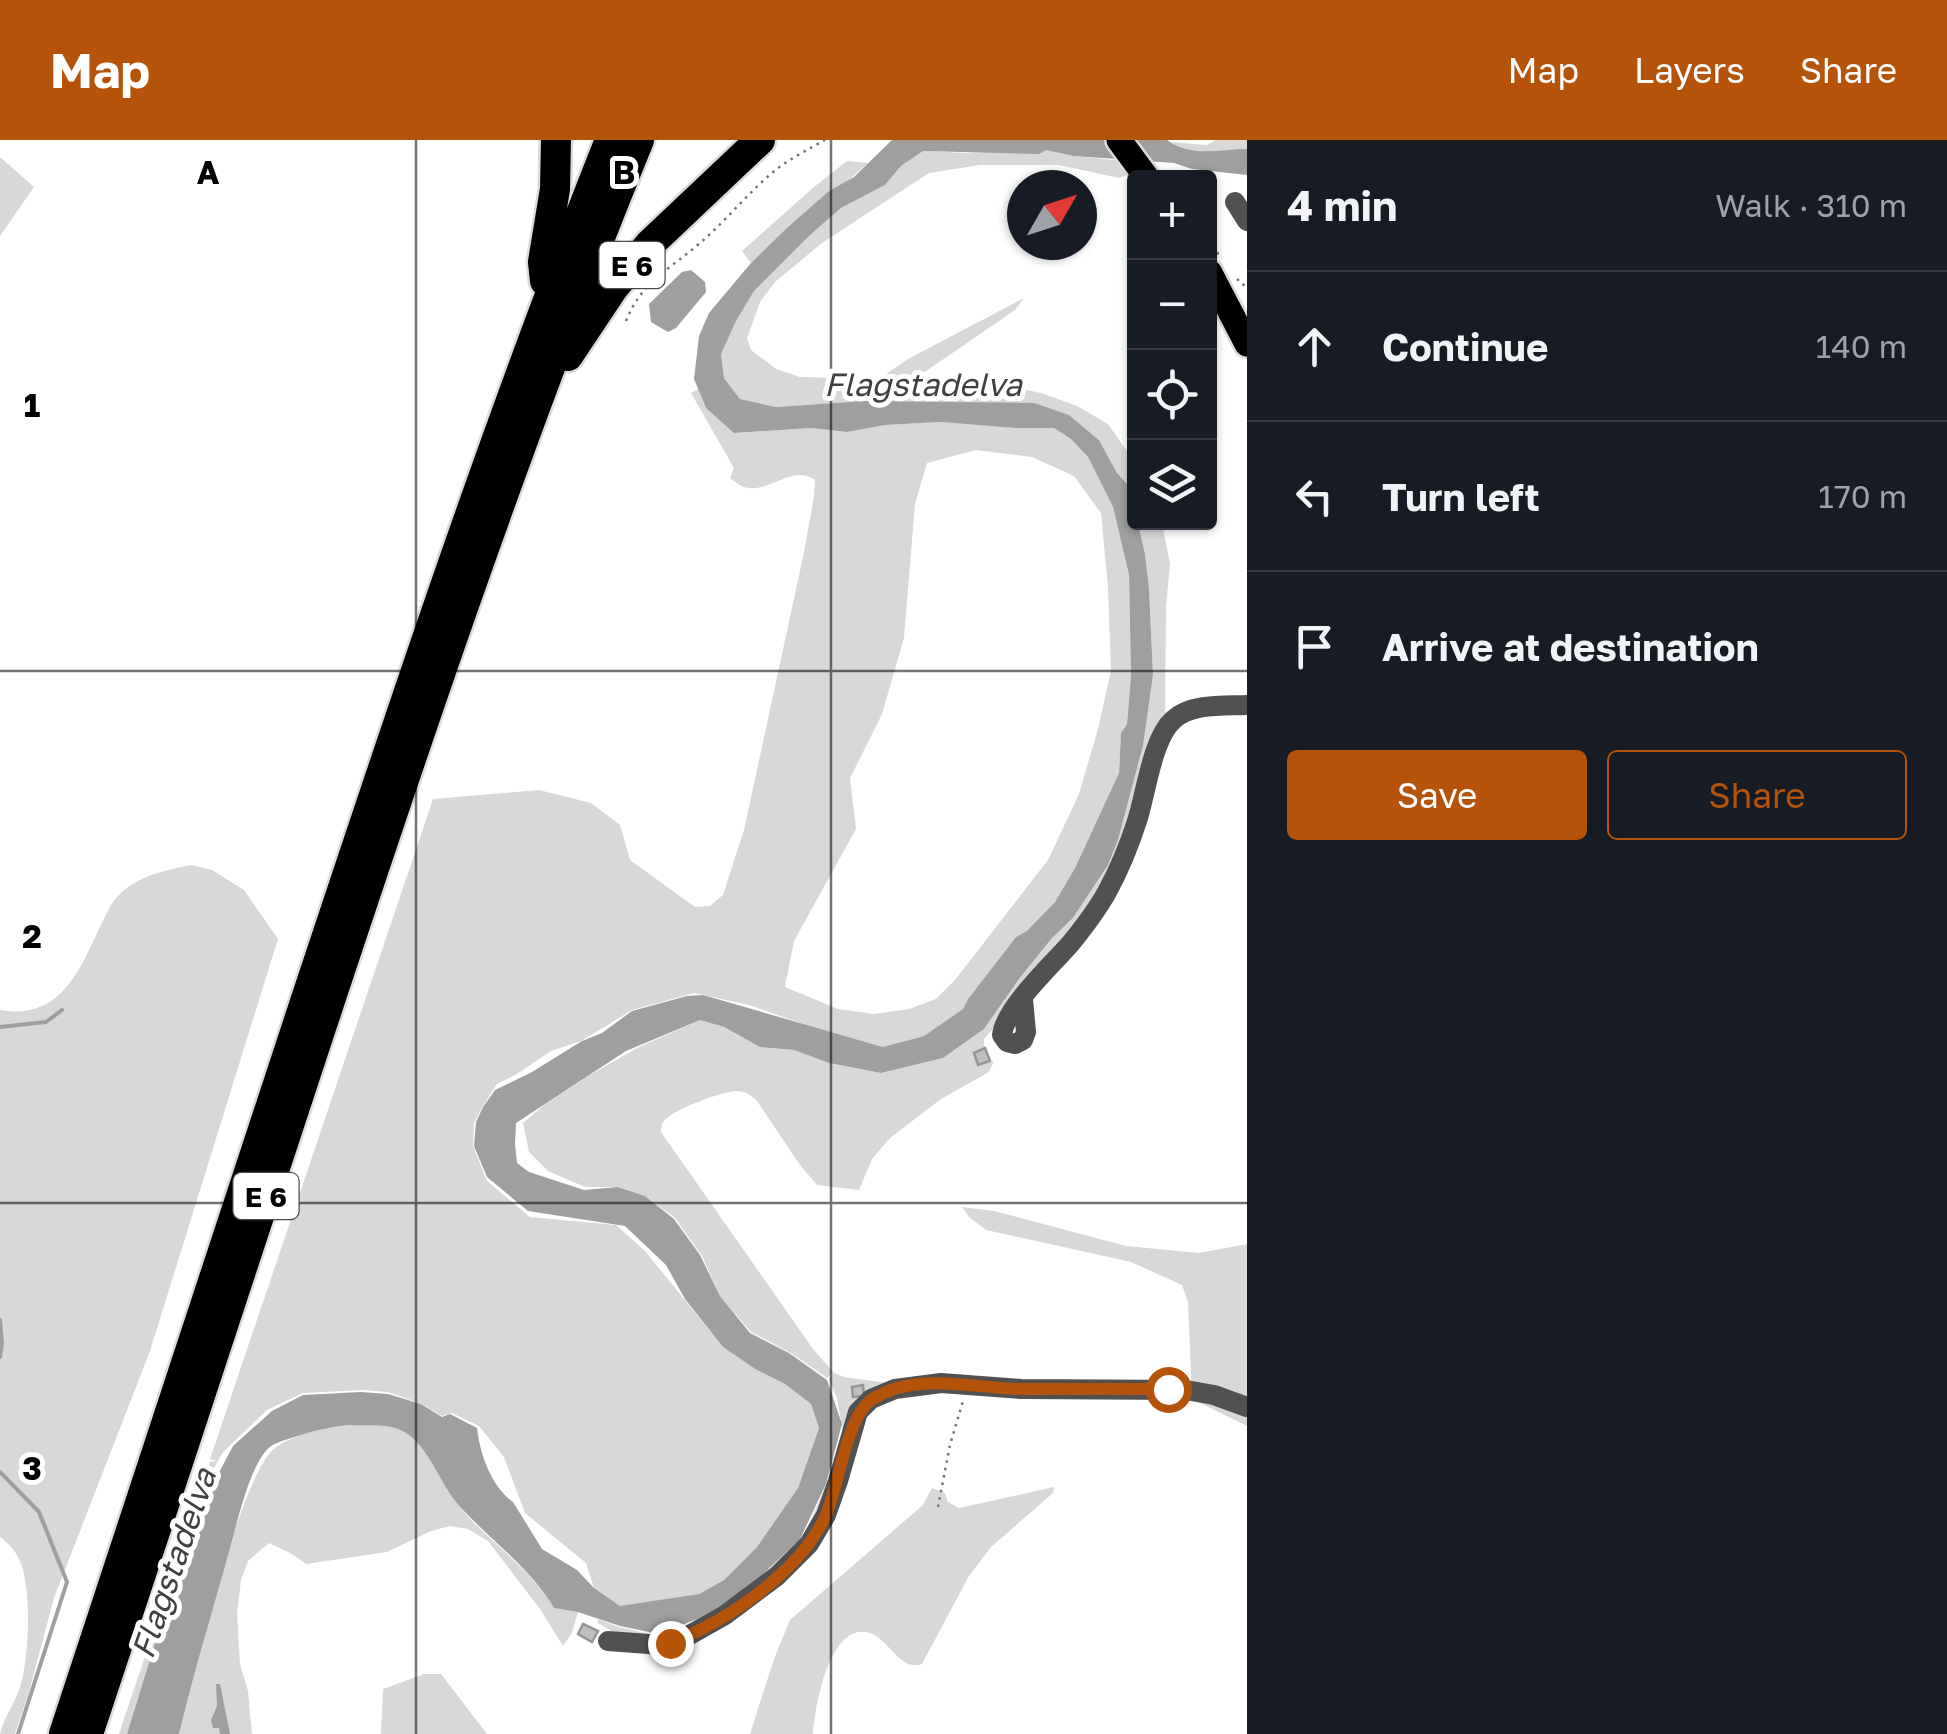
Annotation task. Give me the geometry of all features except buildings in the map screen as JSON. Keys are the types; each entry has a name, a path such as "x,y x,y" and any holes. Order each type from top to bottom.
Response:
{"highway":[{"name":"E 6","path":"546,301 543,262 555,189 556,140"},
{"name":"E 6","path":"64,1734 450,571 546,301 610,140"},
{"name":"E 6","path":"88,1734 373,869 532,414 639,140"},
{"name":"E 6","path":"532,414 629,268 760,140"}],"main road":[{"path":"1119,140 1142,170"},
{"path":"1217,284 1244,328"}],"lane":[{"path":"1235,202 1247,221"},
{"path":"1023,998 1080,932 1105,896 1132,837 1160,739 1170,722 1194,710 1247,705"},
{"path":"608,1641 670,1643 711,1624 758,1593 803,1551 818,1530 838,1481 854,1420 864,1405 878,1395 941,1383 1021,1389 1186,1390 1247,1407"}],"path":[{"path":"626,322 640,292 699,244 775,170 825,140"},
{"path":"938,1507 950,1445 968,1385"}],"shaded area":[{"path":"892,140 1167,140 1196,151 1247,149 1247,175 1046,150 1039,154 923,151 901,166 885,185 841,208 754,291 721,354 724,378 740,399 776,407 864,401 1034,403 1069,415 1099,440 1127,484 1127,530 1140,530 1149,588 1153,675 1143,746 1118,840 1108,865 1073,918 1019,979 984,1029 943,1058 881,1073 829,1063 794,1050 760,1047 724,1027 700,1020 626,1051 516,1123 517,1163 529,1172 584,1190 618,1187 645,1196 674,1219 700,1255 720,1296 750,1333 789,1353 827,1380 842,1424 826,1484 800,1539 755,1582 697,1619 659,1634 554,1608 523,1568 462,1509 424,1451 403,1431 381,1425 350,1425 297,1436 271,1446 251,1477 179,1734 127,1734 164,1615 214,1482 233,1446 272,1411 303,1395 388,1394 421,1404 442,1417 450,1414 477,1428 493,1478 542,1549 577,1570 620,1606 699,1594 724,1580 757,1547 798,1488 819,1428 811,1404 723,1347 685,1299 666,1265 625,1226 528,1211 487,1177 474,1146 476,1122 495,1090 602,1033 632,1011 687,996 703,995 883,1047 924,1036 963,1009 1016,937 1055,902 1119,773 1131,676 1129,575 1113,507 1088,457 1071,439 1054,428 940,422 847,432 811,428 734,433 706,408 694,379 699,336 709,313 787,228 829,191 854,177"},
{"path":"1216,140 1247,140 1247,149 1198,152 1171,142 1207,145"},
{"path":"1046,150 1124,161 1131,170 1119,178 1097,173 1097,170 1059,165 980,165 929,173 822,243 775,282 760,302 747,338 751,350 776,369 800,377 879,379 908,359 1024,298 1015,310 916,378 945,377 954,384 995,384 1041,393 1077,406 1108,424 1127,451 1127,484 1099,440 1069,415 865,401 776,407 740,399 724,378 721,354 754,291 810,235 841,208 885,185 901,166 923,151"},
{"path":"0,157 34,187 0,236"},
{"path":"847,161 868,163 843,185 829,191 751,263 742,251"},
{"path":"691,270 705,282 706,292 676,328 668,332 651,322 649,304 682,272"},
{"path":"698,389 706,408 735,433 811,428 847,432 884,425 940,422 1054,428 1071,439 1088,457 1113,507 1129,575 1131,676 1119,773 1055,902 1027,932 1016,937 963,1009 924,1036 884,1047 749,1005 694,993 632,1010 581,1041 551,1051 497,1084 474,1123 473,1146 487,1181 530,1217 616,1225 645,1251 723,1347 811,1404 819,1428 798,1488 757,1547 724,1580 699,1594 620,1607 594,1588 586,1563 525,1513 504,1457 479,1426 452,1413 442,1416 388,1392 303,1393 267,1410 223,1452 196,1513 127,1734 119,1734 210,1462 217,1461 210,1459 433,799 539,790 591,803 620,825 630,860 695,907 710,906 723,895 744,830 803,557 815,480 798,475 762,487 737,483 730,478 734,468 691,393","holes":["976,450 1032,457 1074,476 1101,513 1111,671 1079,794 1048,860 936,999 909,1009 874,1014 838,1009 785,987 794,941 856,829 850,778 882,714 904,638 915,504 927,463"]},
{"path":"1140,530 1163,530 1170,564 1165,726 1128,845 1117,872 1086,920 984,1039 984,1048 974,1053 978,1066 994,1061 989,1072 941,1099 890,1138 872,1159 859,1190 817,1185 757,1101 745,1093 729,1092 700,1101 662,1124 661,1132 813,1349 834,1373 827,1378 751,1332 720,1296 702,1256 675,1218 645,1196 619,1187 585,1187 548,1171 529,1152 523,1123 590,1075 637,1048 700,1020 724,1027 760,1047 794,1050 829,1063 881,1073 943,1058 984,1029 1019,979 1073,918 1108,865 1118,840 1143,746 1153,675 1149,588"},
{"path":"191,865 212,870 244,890 278,939 150,1351 54,1598 15,1734 0,1734 21,1684 28,1622 24,1573 12,1548 0,1537 0,1010 20,1011 52,1001 74,977 110,906 126,888 143,878"},
{"path":"962,1207 994,1211 1126,1246 1199,1253 1247,1244 1247,1426 1192,1399 1188,1302 1182,1285 1131,1262 986,1230"},
{"path":"834,1373 896,1387 858,1405 828,1510 794,1563 719,1620 680,1638 664,1642 637,1640 598,1623 597,1619 658,1636 698,1622 745,1591 805,1534 843,1433 829,1379"},
{"path":"340,1424 385,1426 409,1434 424,1450 458,1505 533,1579 554,1608 578,1612 572,1633 563,1646 488,1541 468,1529 450,1526 387,1552 306,1564 269,1543 248,1561 237,1613 240,1664 248,1691 252,1734 179,1734 218,1582 247,1496 262,1465 282,1444"},
{"path":"1054,1487 1053,1493 991,1547 969,1576 922,1664 907,1664 877,1637 856,1633 844,1640 827,1669 813,1734 750,1734 790,1620 923,1505 932,1488 945,1493 948,1502 959,1508"},
{"path":"424,1674 441,1674 487,1734 381,1734 383,1689"},
{"path":"216,1684 220,1684 230,1734 220,1734 219,1728 213,1728"}],"waterway":[{"path":"0,1027 46,1022 62,1010"},
{"path":"0,1320 0,1357"},
{"path":"0,1472 39,1512 67,1582 18,1734"}],"route":[{"path":"670,1643 711,1624 758,1593 803,1551 826,1515 854,1420 864,1405 878,1395 941,1383 1021,1389 1168,1389"}],"water label":[{"name":"Flagstadelva","path":"923,384"},
{"name":"Flagstadelva","path":"173,1563"}]}
